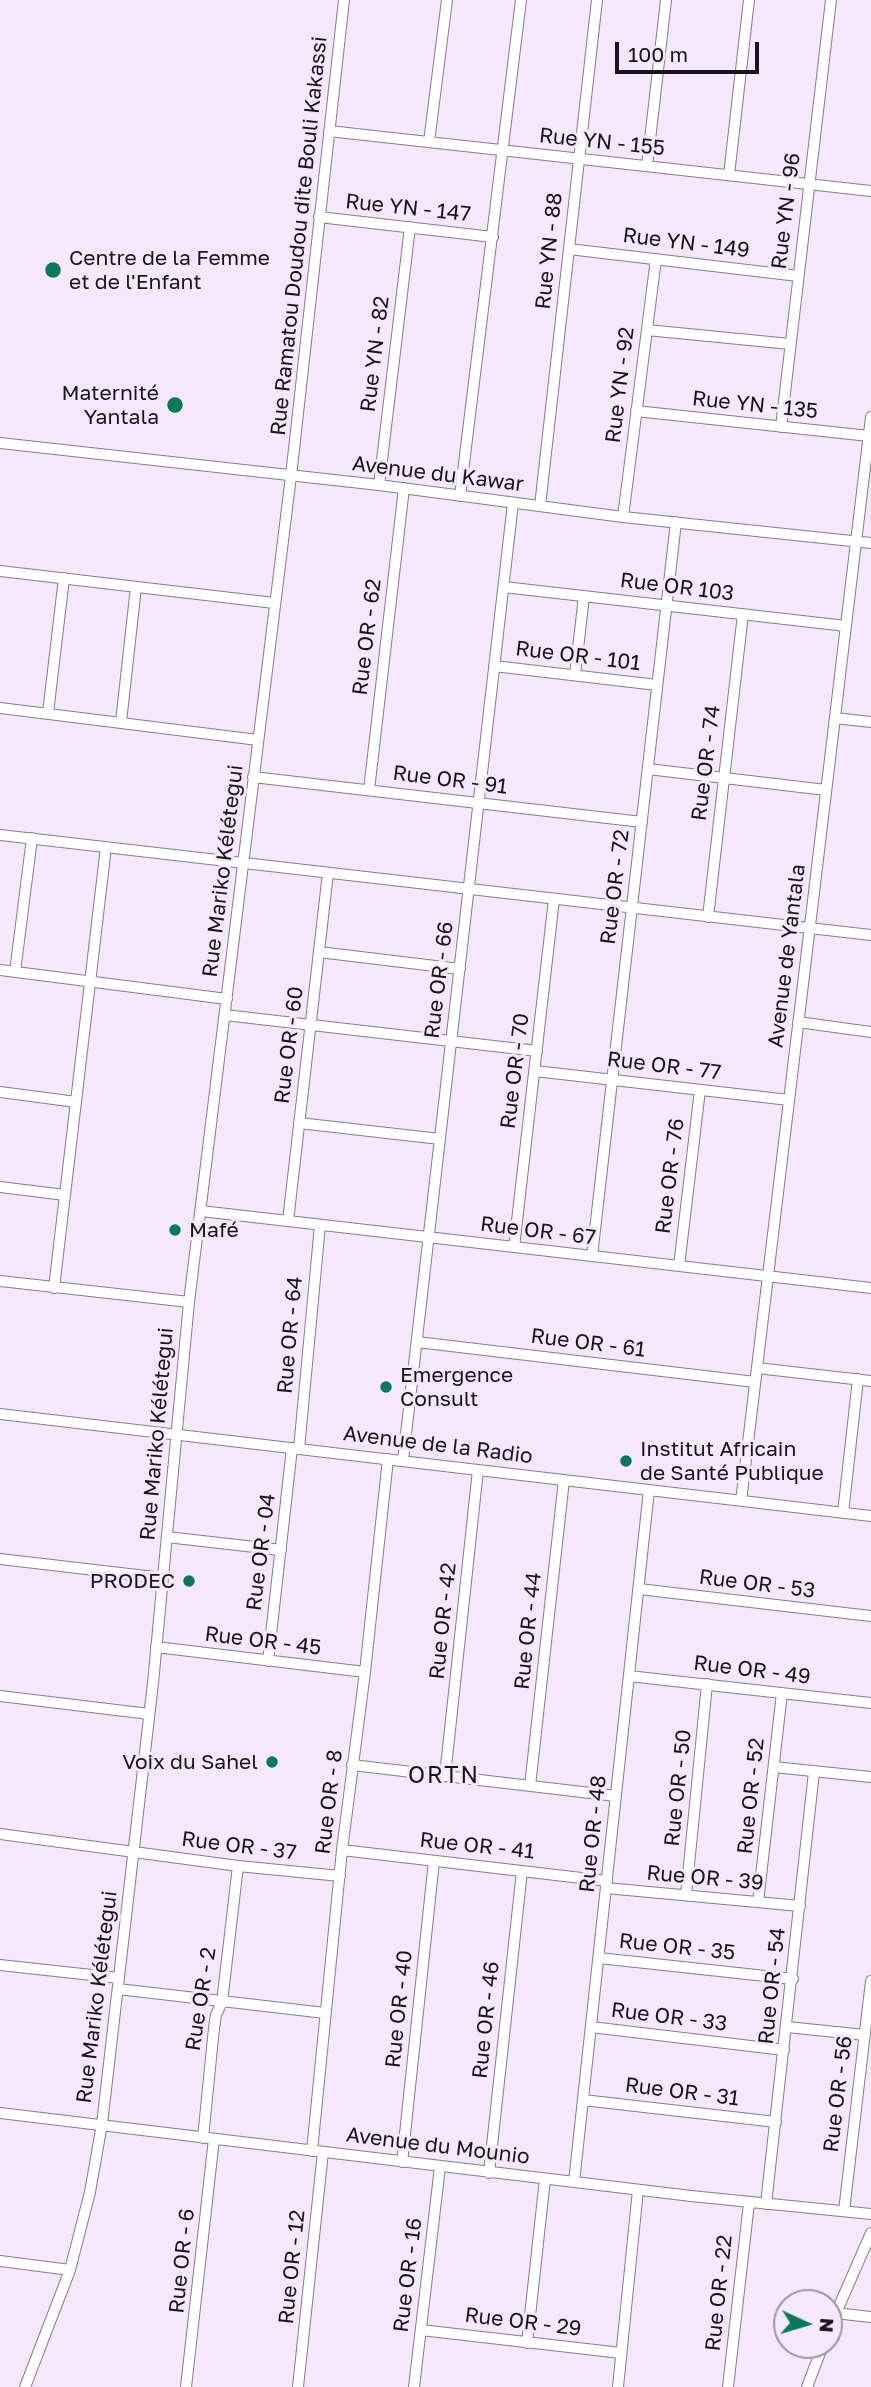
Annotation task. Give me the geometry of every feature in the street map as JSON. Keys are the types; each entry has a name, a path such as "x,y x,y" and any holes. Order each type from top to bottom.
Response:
{"street":[{"name":"Rue Ramatou Doudou dite Bouli Kakassi","path":"291,476 344,0"},
{"path":"429,142 446,0"},
{"path":"460,496 522,0"},
{"name":"Rue YN - 88","path":"540,506 597,0"},
{"path":"647,166 666,0"},
{"path":"729,175 749,0"},
{"name":"Rue YN - 96","path":"780,427 831,0"},
{"name":"Rue YN - 155","path":"329,131 871,191"},
{"name":"Rue YN - 147","path":"319,217 493,237"},
{"name":"Rue YN - 82","path":"379,485 410,227"},
{"name":"Rue YN - 149","path":"569,249 798,276"},
{"name":"Rue YN - 92","path":"623,517 656,259"},
{"path":"647,330 790,344"},
{"name":"Rue YN - 135","path":"636,411 869,436"},
{"name":"Avenue de Yantala","path":"741,1501 871,417"},
{"name":"Avenue du Kawar","path":"0,443 379,485 623,517 871,543"},
{"name":"Rue Mariko Kélétegui","path":"25,2387 70,2270 90,2192 102,2124 149,1714 189,1302 291,476"},
{"name":"Rue OR - 62","path":"369,790 404,488"},
{"name":"Rue OR - 66","path":"403,1460 513,503"},
{"name":"Rue OR - 72","path":"592,1256 676,522"},
{"path":"0,571 274,603"},
{"path":"48,713 64,578"},
{"path":"121,722 136,587"},
{"name":"Rue OR 103","path":"503,587 846,626"},
{"path":"575,675 584,596"},
{"name":"Rue OR - 74","path":"708,916 743,614"},
{"name":"Rue OR - 101","path":"495,666 657,685"},
{"path":"0,708 258,740"},
{"path":"835,718 871,722"},
{"path":"648,769 826,790"},
{"name":"Rue OR - 91","path":"253,777 642,822"},
{"path":"0,835 871,935"},
{"path":"15,972 32,838"},
{"path":"54,1288 106,847"},
{"name":"Rue OR - 60","path":"288,1221 328,873"},
{"name":"Rue OR - 70","path":"514,1247 554,899"},
{"path":"319,952 460,969"},
{"path":"0,970 227,999"},
{"path":"225,1014 537,1051"},
{"path":"798,1023 871,1031"},
{"name":"Rue OR - 77","path":"535,1071 789,1100"},
{"name":"Rue OR - 76","path":"679,1266 700,1090"},
{"path":"0,1092 76,1102"},
{"path":"299,1123 440,1139"},
{"path":"0,1187 65,1195"},
{"name":"Rue OR - 67","path":"201,1211 768,1276 871,1285"},
{"name":"Rue OR - 64","path":"296,1448 320,1225"},
{"path":"0,1281 189,1302"},
{"name":"Rue OR - 61","path":"416,1342 755,1381"},
{"path":"757,1368 871,1381"},
{"path":"843,1513 858,1379"},
{"name":"Avenue de la Radio","path":"0,1415 871,1516"},
{"name":"Rue OR - 04","path":"268,1661 296,1448"},
{"name":"Rue OR - 8","path":"317,2151 325,2013 388,1459"},
{"name":"Rue OR - 42","path":"445,1776 478,1470"},
{"name":"Rue OR - 44","path":"530,1786 564,1480"},
{"name":"Rue OR - 48","path":"574,2182 649,1490"},
{"path":"167,1537 281,1550"},
{"path":"0,1559 163,1578"},
{"name":"Rue OR - 53","path":"639,1589 871,1616"},
{"name":"Rue OR - 45","path":"156,1647 365,1672"},
{"name":"Rue OR - 49","path":"629,1676 871,1703"},
{"name":"Rue OR - 50","path":"686,1895 707,1684"},
{"name":"Rue OR - 52","path":"758,1902 782,1693"},
{"path":"0,1696 149,1714"},
{"path":"352,1765 616,1796"},
{"path":"774,1767 871,1777"},
{"name":"Rue OR - 54","path":"766,2204 814,1772"},
{"name":"Rue OR - 37","path":"0,1834 238,1866 340,1876"},
{"name":"Rue OR - 41","path":"342,1850 607,1884"},
{"name":"Rue OR - 40","path":"402,2162 434,1861"},
{"name":"Rue OR - 2","path":"209,2138 214,2028 222,2002 238,1866"},
{"name":"Rue OR - 46","path":"489,2173 522,1871"},
{"name":"Rue OR - 39","path":"607,1884 800,1906"},
{"name":"Rue OR - 35","path":"599,1958 793,1979"},
{"path":"0,1965 222,2002 325,2013"},
{"name":"Rue OR - 56","path":"844,2211 871,1981"},
{"name":"Rue OR - 33","path":"591,2027 785,2050"},
{"path":"787,2027 864,2035"},
{"name":"Rue OR - 31","path":"583,2099 776,2122"},
{"name":"Avenue du Mounio","path":"0,2113 489,2173 871,2214"},
{"name":"Rue OR - 6","path":"186,2387 209,2138"},
{"name":"Rue OR - 12","path":"298,2387 317,2151"},
{"name":"Rue OR - 16","path":"414,2387 440,2166"},
{"path":"527,2343 545,2179"},
{"path":"618,2387 638,2190"},
{"name":"Rue OR - 22","path":"728,2387 749,2203"},
{"path":"843,2295 871,2232"},
{"path":"0,2261 70,2270"},
{"path":"843,2314 871,2317"},
{"name":"Rue OR - 29","path":"421,2330 621,2353"},
{"path":"807,2387 818,2359"}],"place":[{"name":"Centre de la Femme et de l'Enfant","path":"53,270"},
{"name":"Maternité Yantala","path":"175,405"},
{"name":"Mafé","path":"175,1230"},
{"name":"Emergence Consult","path":"386,1387"},
{"name":"Institut Africain de Santé Publique","path":"626,1461"},
{"name":"PRODEC","path":"189,1581"},
{"name":"Voix du Sahel","path":"272,1762"}],"district":[{"name":"ORTN","path":"444,1776"}]}
